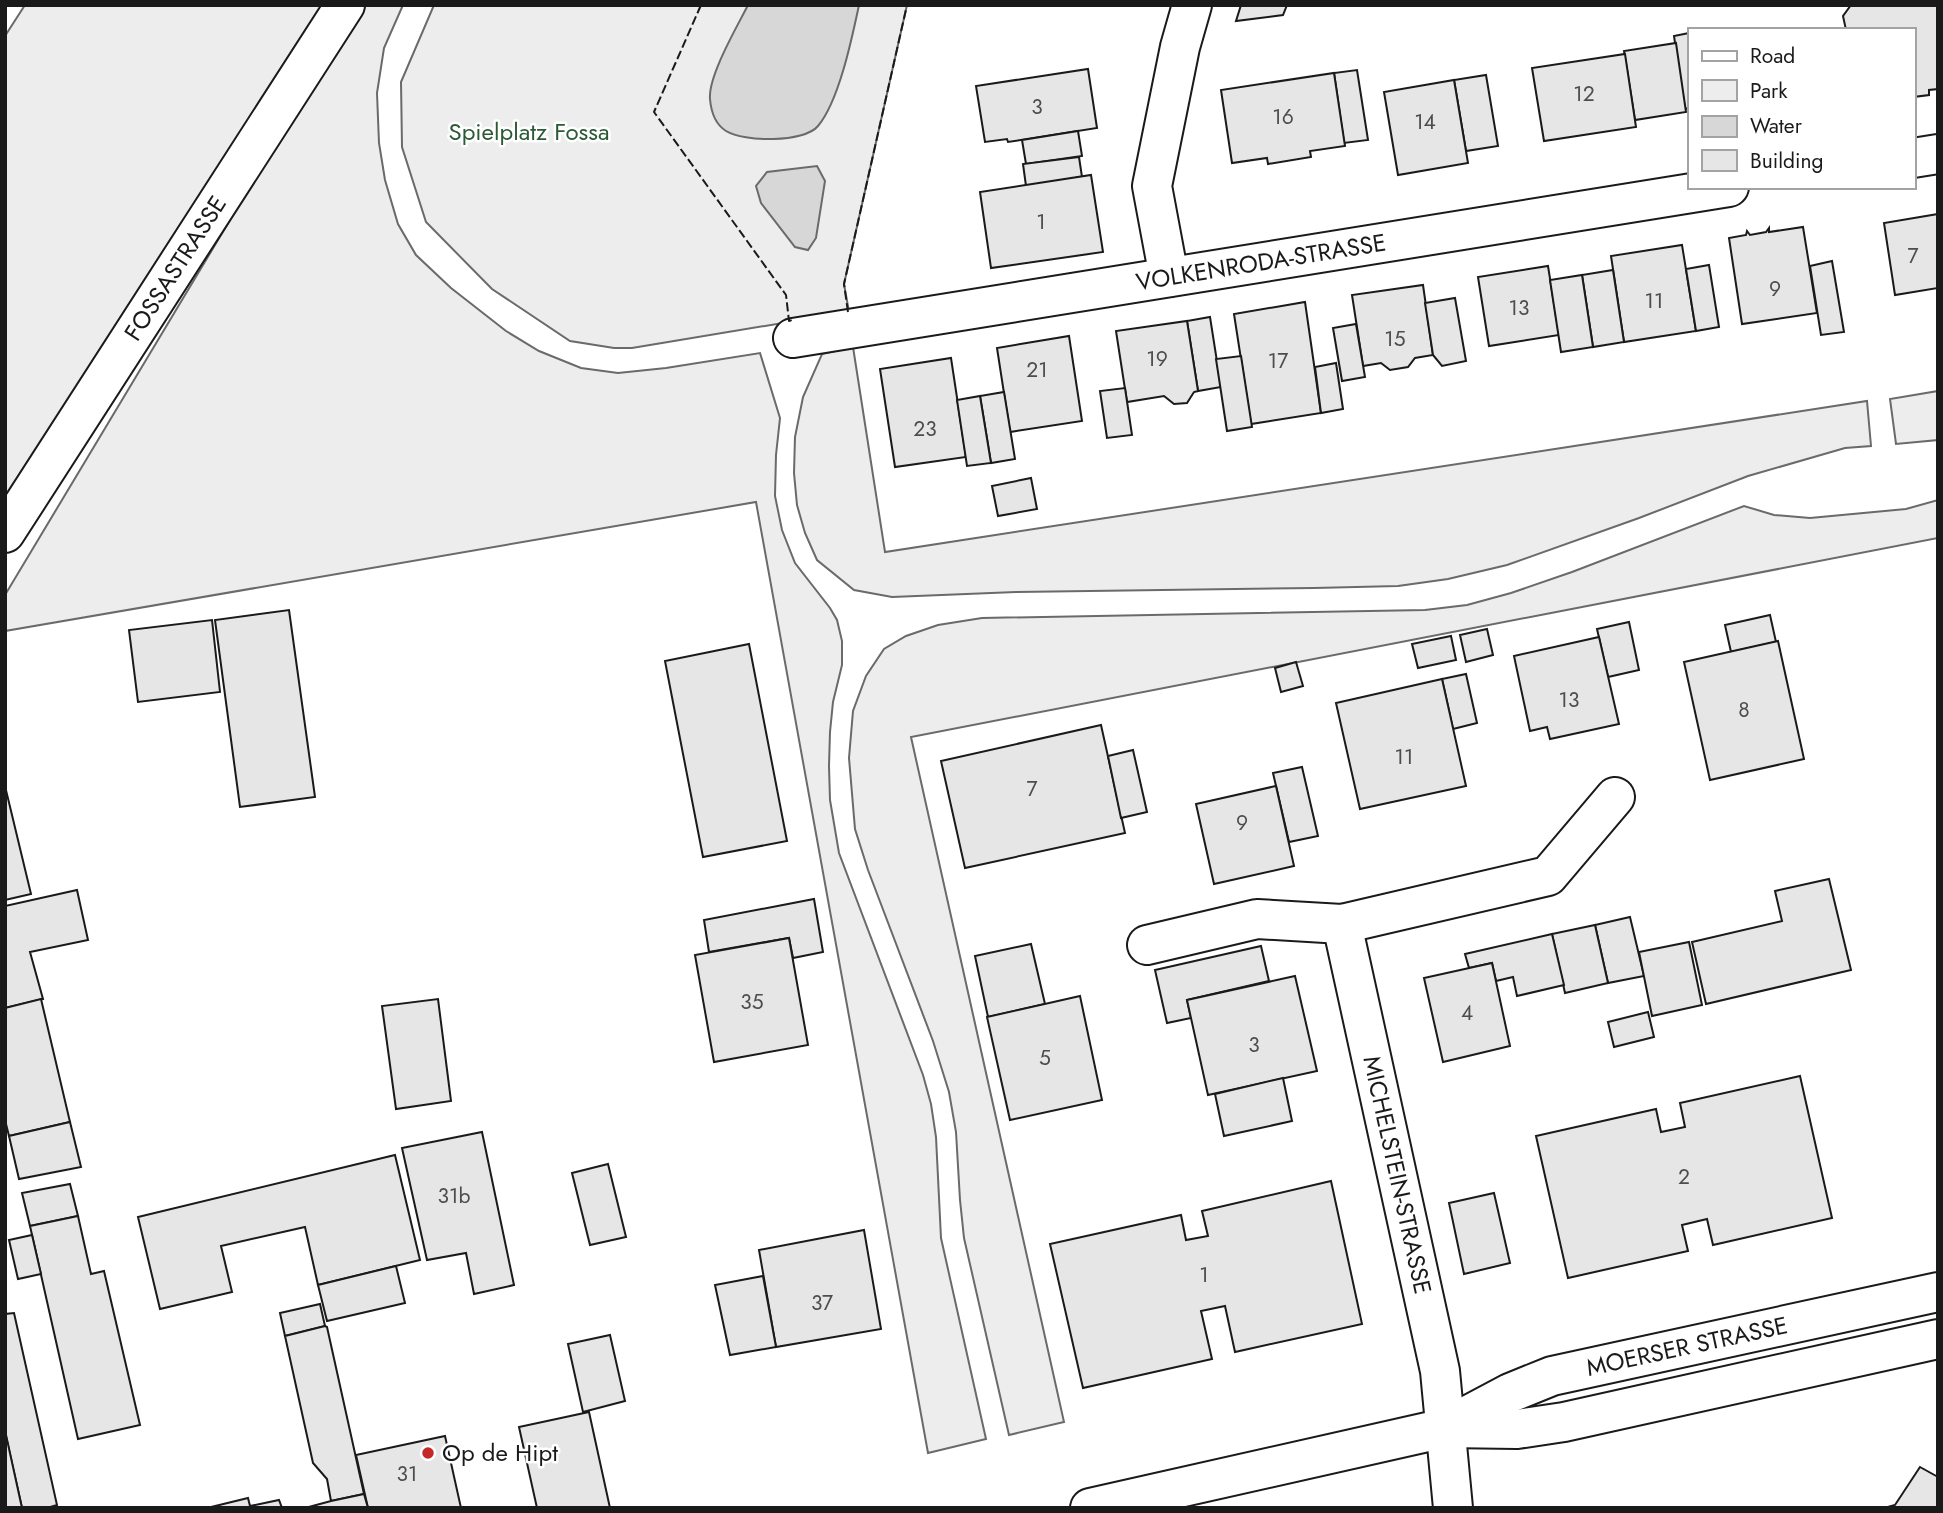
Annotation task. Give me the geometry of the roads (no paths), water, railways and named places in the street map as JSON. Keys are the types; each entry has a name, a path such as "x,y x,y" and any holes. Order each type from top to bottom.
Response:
{"street":[{"name":"FOSSASTRASSE","path":"5,533 345,5"},
{"path":"1169,277 1152,186 1180,47 1192,5"},
{"path":"1915,158 1938,154"},
{"name":"VOLKENRODA-STRASSE","path":"793,338 1717,189"},
{"path":"1147,944 1257,919 1342,924 1548,876 1615,797"},
{"name":"MICHELSTEIN-STRASSE","path":"1342,924 1440,1371 1453,1508"},
{"name":"MOERSER STRASSE","path":"1444,1428 1510,1393 1552,1376 1938,1292"},
{"name":"MOERSER STRASSE","path":"1090,1508 1444,1428 1517,1429 1564,1422 1938,1339"}],"water":[{"path":"748,5 859,5 832,101 826,115 811,132 774,139 746,137 726,131 714,117 710,99 714,78"},
{"path":"817,166 825,181 816,238 808,250 795,247 761,203 756,186 767,172"}],"place":[{"name":"Op de Hipt","path":"428,1453"}],"park label":[{"name":"Spielplatz Fossa","path":"529,132"}]}
